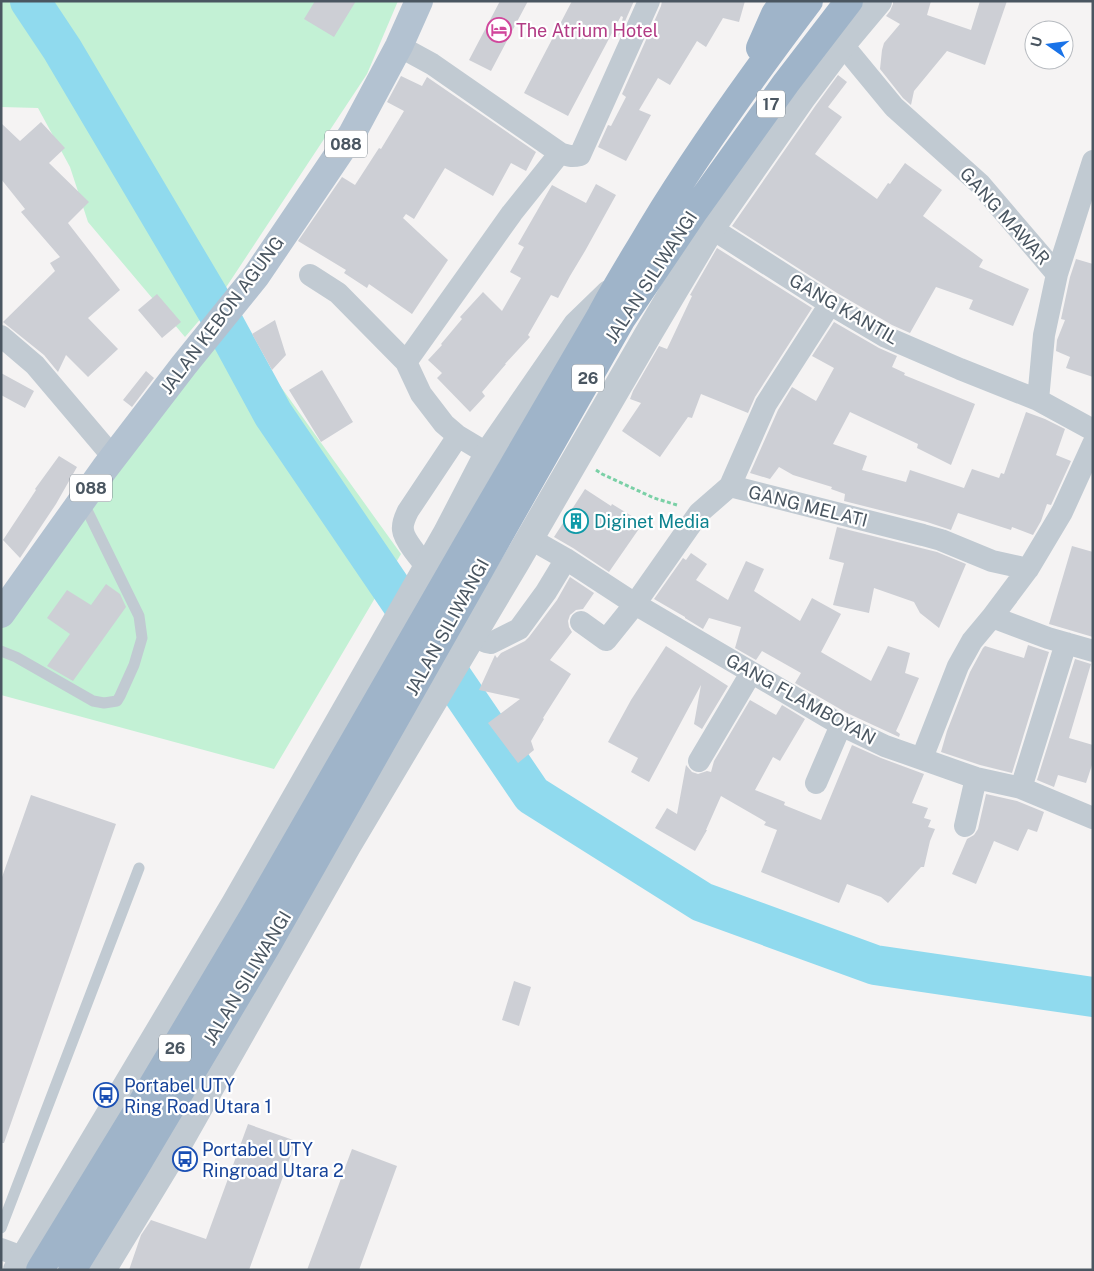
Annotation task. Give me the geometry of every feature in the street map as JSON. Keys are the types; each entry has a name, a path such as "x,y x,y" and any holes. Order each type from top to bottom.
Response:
{"highway":[{"name":"26","path":"741,93 775,14 784,1"},
{"name":"JALAN SILIWANGI","path":"72,1270 298,891 318,829 468,543 602,315 615,288 684,176 771,51 809,1"},
{"name":"JALAN SILIWANGI","path":"468,543 621,320 703,219 786,83 849,1"},
{"name":"JALAN SILIWANGI","path":"21,1262 133,1118 245,909 318,829"},
{"name":"26","path":"246,980 263,966 288,950 291,919 298,891"}],"main road":[{"name":"JALAN KEBON AGUNG","path":"1,614 113,457 256,276 352,134 399,46 419,1"}],"street":[{"path":"399,46 432,64 560,153 568,156 580,155 649,1"},
{"path":"318,829 516,562 650,331 703,219 878,1"},
{"name":"GANG MAWAR","path":"842,44 894,107 980,184 1057,274 1044,335 1038,400"},
{"path":"406,362 512,213 560,153"},
{"path":"1057,274 1093,161"},
{"name":"GANG KANTIL","path":"703,219 830,304 886,337 1038,400"},
{"path":"310,275 338,293 406,362 421,394 444,424 458,436 488,454"},
{"path":"468,543 488,454 577,325 615,288"},
{"name":"GANG MELATI","path":"830,304 766,404 730,486 924,535 992,561 1028,569"},
{"path":"1,336 35,365 113,457"},
{"path":"1038,400 1093,430"},
{"path":"458,436 408,511 402,530 411,547 482,640 491,643 520,629 566,559"},
{"path":"922,758 958,666 972,640 1028,569 1062,512 1093,444"},
{"path":"581,622 606,640 635,604 699,513 730,486"},
{"name":"GANG FLAMBOYAN","path":"529,538 566,559 635,604 841,725 885,746 976,778 1020,788 1093,818"},
{"path":"992,617 1093,651"},
{"path":"1020,788 1066,643"},
{"path":"699,761 751,673"},
{"path":"816,783 841,725"},
{"path":"965,826 976,778"},
{"name":"26","path":"288,950 318,829"},
{"path":"102,1270 173,1153 288,950"}],"lane":[{"path":"1,651 16,657 93,701 104,703 116,701 120,696 134,665 142,638 139,616 82,500"},
{"path":"1,1228 139,868"}],"path":[{"path":"578,456 602,474 654,498 699,513"}],"green space":[{"path":"1,1 398,1 367,74 221,295 185,337 88,222 70,167 38,108 1,107"},
{"path":"227,312 401,554 274,769 1,695 1,592"}],"building":[{"path":"315,1 356,1 334,37 304,19"},
{"name":"The Atrium Hotel","path":"500,1 528,1 491,71 469,60"},
{"path":"572,1 634,1 618,37 623,17 621,16 568,116 524,93"},
{"path":"662,1 745,1 739,22 723,18 706,47 697,41 670,85 658,78 639,110 651,115 626,161 598,147 608,125 611,126 626,97 622,94"},
{"path":"893,1 931,1 927,15 971,30 980,1 1007,1 985,65 947,51 914,91 911,105 880,69 884,43 900,24 886,16 890,11"},
{"path":"838,75 847,82 828,107 842,117 815,154 877,199 905,163 942,190 923,216 983,260 979,267 1029,289 1013,326 969,309 973,300 936,287 910,333 892,325 837,293 732,226"},
{"path":"401,76 422,86 427,77 536,152 526,171 511,163 493,196 445,168 414,219 406,214 403,218 448,260 412,314 369,284 367,288 344,273 346,270 298,241 342,177 355,185 379,148 381,149 404,111 387,102"},
{"path":"41,122 65,148 49,163 89,202 68,223 120,290 88,318 118,349 88,377 66,355 58,372 44,355 3,322 55,271 50,263 60,257 21,212 25,209 1,179 1,123 20,141"},
{"path":"596,184 616,195 558,298 551,295 528,335 530,337 482,392 485,396 470,412 437,378 442,373 428,360 462,319 460,317 483,292 502,311 521,278 510,272 524,247 518,244 552,185 586,203"},
{"path":"717,248 812,308 755,397 748,413 701,394 692,418 688,417 660,457 622,431 641,403 630,399 659,346 667,349 692,296 690,295"},
{"path":"1076,259 1093,264 1093,377 1066,368 1070,357 1056,351 1057,340 1065,320 1061,319"},
{"path":"157,294 181,322 162,338 138,310"},
{"path":"275,320 286,355 272,370 252,334"},
{"path":"834,322 879,348 897,356 892,367 905,373 904,375 975,404 951,465 917,448 918,444 850,412 833,444 867,456 862,470 906,482 910,470 964,488 972,469 999,478 1001,473 1004,474 1026,412 1065,429 1056,455 1071,461 1051,505 1047,504 1041,521 1033,535 1012,527 1011,530 958,513 951,530 844,501 845,494 831,489 832,487 793,475 779,467 770,479 750,473 778,410 792,387 816,401 834,368 812,356"},
{"path":"322,370 353,422 321,442 289,390"},
{"path":"146,371 154,378 132,407 123,400"},
{"path":"1,373 34,391 25,408 1,395"},
{"path":"59,456 77,467 56,504 20,558 3,540 35,489"},
{"path":"585,489 611,506 612,504 643,523 609,572 554,537"},
{"path":"837,527 937,552 966,564 939,628 920,613 914,602 874,588 869,613 833,605 844,563 829,559"},
{"path":"1072,546 1093,552 1093,637 1049,624"},
{"path":"691,553 707,564 696,580 728,600 746,561 764,569 754,591 800,621 812,598 841,614 821,652 871,681 888,646 910,653 905,673 919,678 896,731 900,734 899,737 847,713 795,683 801,673 762,651 756,660 735,648 741,627 709,618 703,629 654,599 683,558 686,560"},
{"path":"570,577 594,593 583,609 576,610 570,615 568,621 572,632 550,660 571,674 531,741 534,750 518,763 488,723 520,699 479,690 495,655 497,658 501,653 529,637 557,600"},
{"path":"106,584 120,594 126,607 73,681 47,666 70,634 47,618 67,590 91,605"},
{"path":"1028,645 1049,652 1012,773 941,752 947,731 970,672 983,648 985,646 1024,658"},
{"path":"666,646 728,686 702,729 694,724 701,685 649,782 631,772 638,758 608,742 631,700"},
{"path":"1075,659 1091,664 1069,738 1093,745 1093,762 1086,783 1058,775 1054,787 1037,780"},
{"path":"750,700 776,715 782,705 805,719 780,761 773,757 755,790 785,802 784,805 821,820 852,745 924,774 912,803 928,808 924,818 931,820 928,827 935,829 924,867 921,867 888,903 881,897 847,884 839,903 761,872 777,830 764,825 766,822 721,796 707,830 695,851 655,828 667,808 677,814 686,765 692,772 698,774 707,771 711,772 714,761"},
{"path":"986,794 1017,801 1044,812 1037,832 1028,829 1018,851 994,841 976,884 952,874 967,839 974,835 978,829"},
{"path":"31,795 116,824 4,1143 1,1143 1,880"},
{"path":"514,981 531,987 519,1026 502,1020"},
{"path":"248,1124 296,1141 249,1270 129,1270 141,1235 151,1220 206,1239"},
{"path":"352,1149 397,1166 359,1270 307,1270"}],"waterway":[{"path":"30,1 62,49 216,309 273,414 532,795 702,902 875,965 1093,997"}],"place":[{"name":"The Atrium Hotel","path":"499,30"},
{"name":"Diginet Media","path":"576,521"},
{"name":"Portabel UTY Ring Road Utara 1","path":"106,1095"},
{"name":"Portabel UTY Ringroad Utara 2","path":"185,1159"}]}
